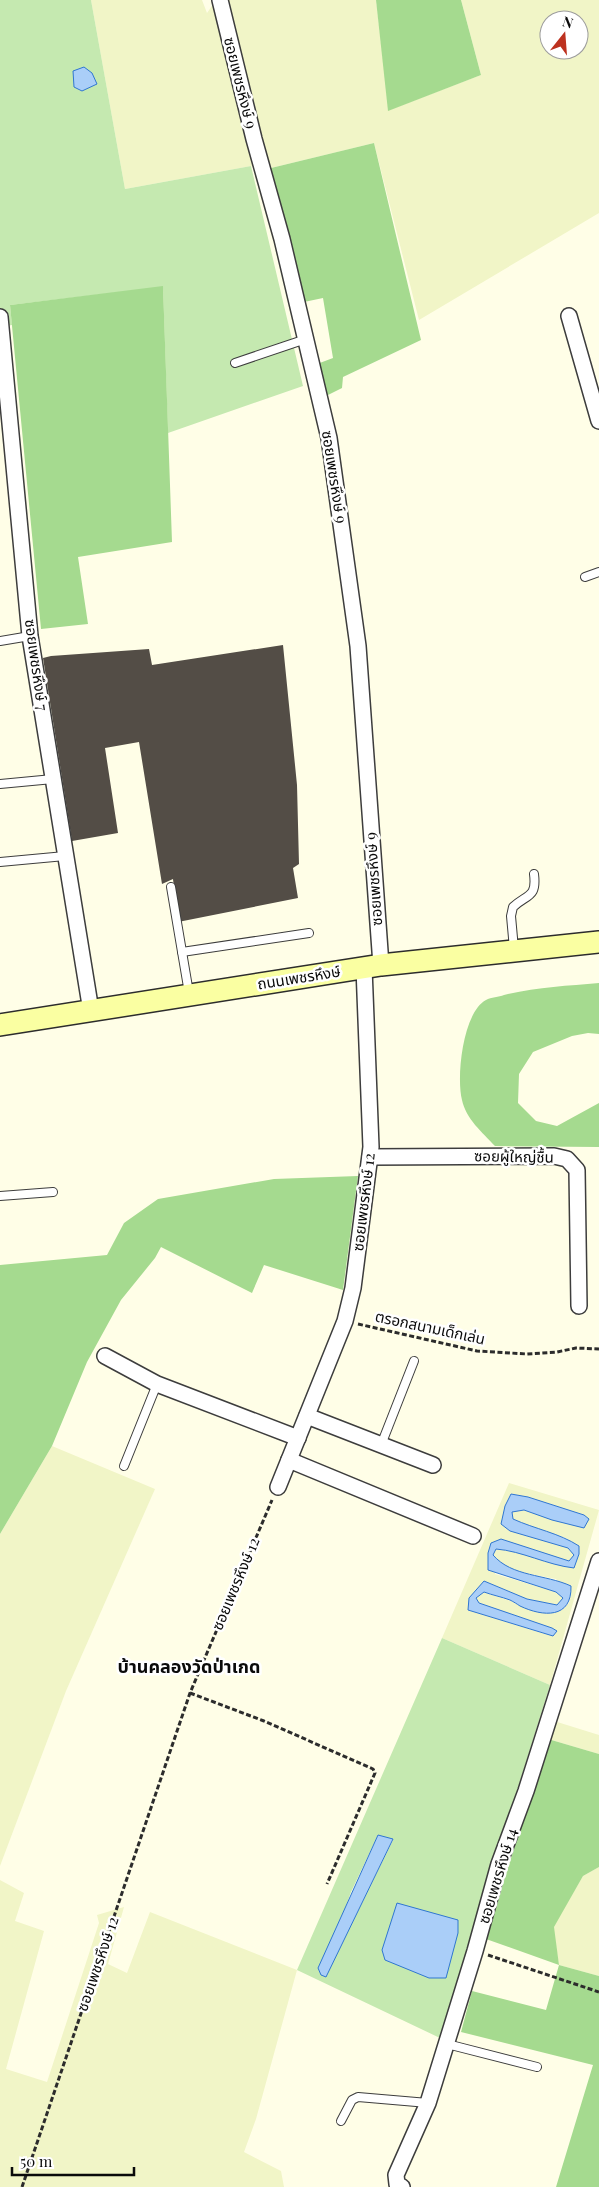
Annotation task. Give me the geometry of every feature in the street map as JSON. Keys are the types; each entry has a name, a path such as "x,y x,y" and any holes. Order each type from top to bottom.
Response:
{"main road":[{"name":"ถนนเพชรหึงษ์","path":"0,1025 373,966 599,942"}],"street":[{"name":"ซอยเพชรหึงษ์ 9","path":"220,0 254,139 282,239 329,438 358,646 373,966"},
{"path":"569,316 599,421"},
{"name":"ซอยเพชรหึงษ์ 7","path":"0,317 30,636 91,1011"},
{"name":"ซอยเพชรหึงษ์ 12","path":"278,1487 346,1321 362,1231 370,1157 373,966"},
{"name":"ซอยผู้ใหญ่ชื้น","path":"370,1157 554,1156 567,1159 577,1170 579,1306"},
{"path":"105,1356 158,1384 298,1438"},
{"path":"307,1416 433,1465"},
{"path":"289,1460 473,1536"},
{"name":"ซอยเพชรหึงษ์ 14","path":"402,2187 397,2184 396,2175 428,2103 475,1951 499,1864 526,1791 599,1561"}],"lane":[{"path":"235,362 306,339"},
{"path":"586,577 599,572"},
{"path":"0,641 30,636"},
{"path":"0,784 53,779"},
{"path":"0,862 66,856"},
{"path":"514,951 511,916 513,907 533,892 535,885 534,874"},
{"path":"170,887 189,995"},
{"path":"182,952 309,933"},
{"path":"0,1196 53,1192"},
{"path":"381,1445 414,1361"},
{"path":"124,1466 158,1384"},
{"path":"447,2044 537,2067"},
{"path":"341,2121 352,2100 358,2097 428,2103"}],"path":[{"name":"ตรอกสนามเด็กเล่น","path":"346,1321 477,1351 527,1354 557,1352 576,1348 599,1349"},
{"name":"ซอยเพชรหึงษ์ 12","path":"22,2187 190,1693 278,1487"},
{"path":"190,1693 264,1721 373,1769 375,1773 327,1884"},
{"path":"475,1951 599,1992"}],"green space":[{"path":"0,0 91,0 125,189 251,166 303,386 168,433 163,287 10,305 12,325 0,327"},
{"path":"91,0 202,0 207,13 216,0 376,0 389,110 481,75 461,0 599,0 599,213 419,320 374,143 267,169 251,166 125,189"},
{"path":"376,0 461,0 481,75 388,111"},
{"path":"374,143 421,340 343,377 342,388 324,397 317,364 333,358 323,298 304,302 267,169"},
{"path":"163,286 172,542 78,557 88,624 41,629 10,305"},
{"path":"599,983 599,1034 588,1033 572,1036 533,1052 519,1074 518,1103 536,1121 557,1126 599,1103 599,1147 495,1146 475,1125 467,1113 460,1090 463,1046 472,1017 478,1007 488,999 516,992"},
{"path":"358,1176 343,1290 264,1265 252,1293 161,1247 155,1258 121,1300 87,1362 52,1446 0,1534 0,1265 107,1255 124,1223 158,1199 274,1179"},
{"path":"52,1446 155,1489 66,1691 0,1866 0,1534"},
{"path":"509,1483 599,1510 550,1685 442,1638","holes":["511,1494 528,1497 584,1515 589,1519 532,1513 524,1510 512,1511 512,1519 531,1528 566,1538 579,1554 574,1568 511,1550 495,1549 493,1555 502,1565 520,1572 556,1579 571,1595 569,1603 562,1610 520,1606 483,1592 476,1598 479,1603 552,1628 545,1634 468,1610 484,1581 527,1599 557,1605 564,1598 556,1592 495,1574 491,1543 569,1561 574,1555 568,1548 510,1531"]},
{"path":"442,1638 550,1685 440,2038 297,1970","holes":["378,1835 393,1840 326,1976 321,1975 351,1892"]},
{"path":"554,1721 599,1735 599,1754 548,1739"},
{"path":"548,1739 599,1754 599,1867 583,1876 554,1927 559,1965 486,1939"},
{"path":"599,1867 599,1976 559,1965 553,1927 583,1876"},
{"path":"0,1880 24,1893 15,1921 44,1931 6,2069 47,2082 99,1923 97,1915 124,1907 108,1964 127,1973 150,1912 297,1970 256,2119 244,2152 281,2171 284,2187 0,2187"},
{"path":"559,1965 599,1976 599,2187 556,2187 593,2065 461,2032 472,1991 546,2010"}],"water":[{"path":"84,67 92,73 97,84 82,91 74,87 73,71"},
{"path":"511,1494 528,1497 584,1515 589,1519 584,1528 552,1520 524,1510 512,1512 513,1519 579,1546 579,1554 574,1568 506,1550 496,1549 493,1555 501,1562 519,1571 571,1586 567,1605 561,1610 547,1613 529,1610 510,1600 484,1592 476,1598 479,1603 552,1628 557,1631 553,1636 468,1610 469,1598 484,1581 527,1599 557,1605 563,1598 556,1592 488,1570 488,1553 491,1543 501,1539 569,1561 574,1555 568,1548 510,1531 501,1524 505,1506"},
{"path":"378,1835 393,1839 326,1977 321,1975 318,1968"},
{"path":"397,1903 458,1920 458,1933 446,1978 429,1978 385,1960 382,1950"}],"building":[{"path":"283,645 297,785 299,864 293,868 298,898 178,922 173,879 162,884 139,742 105,748 118,833 72,841 43,658 149,649 152,665"}],"district":[{"name":"บ้านคลองวัดป่าเกด","path":"189,1667"}]}
